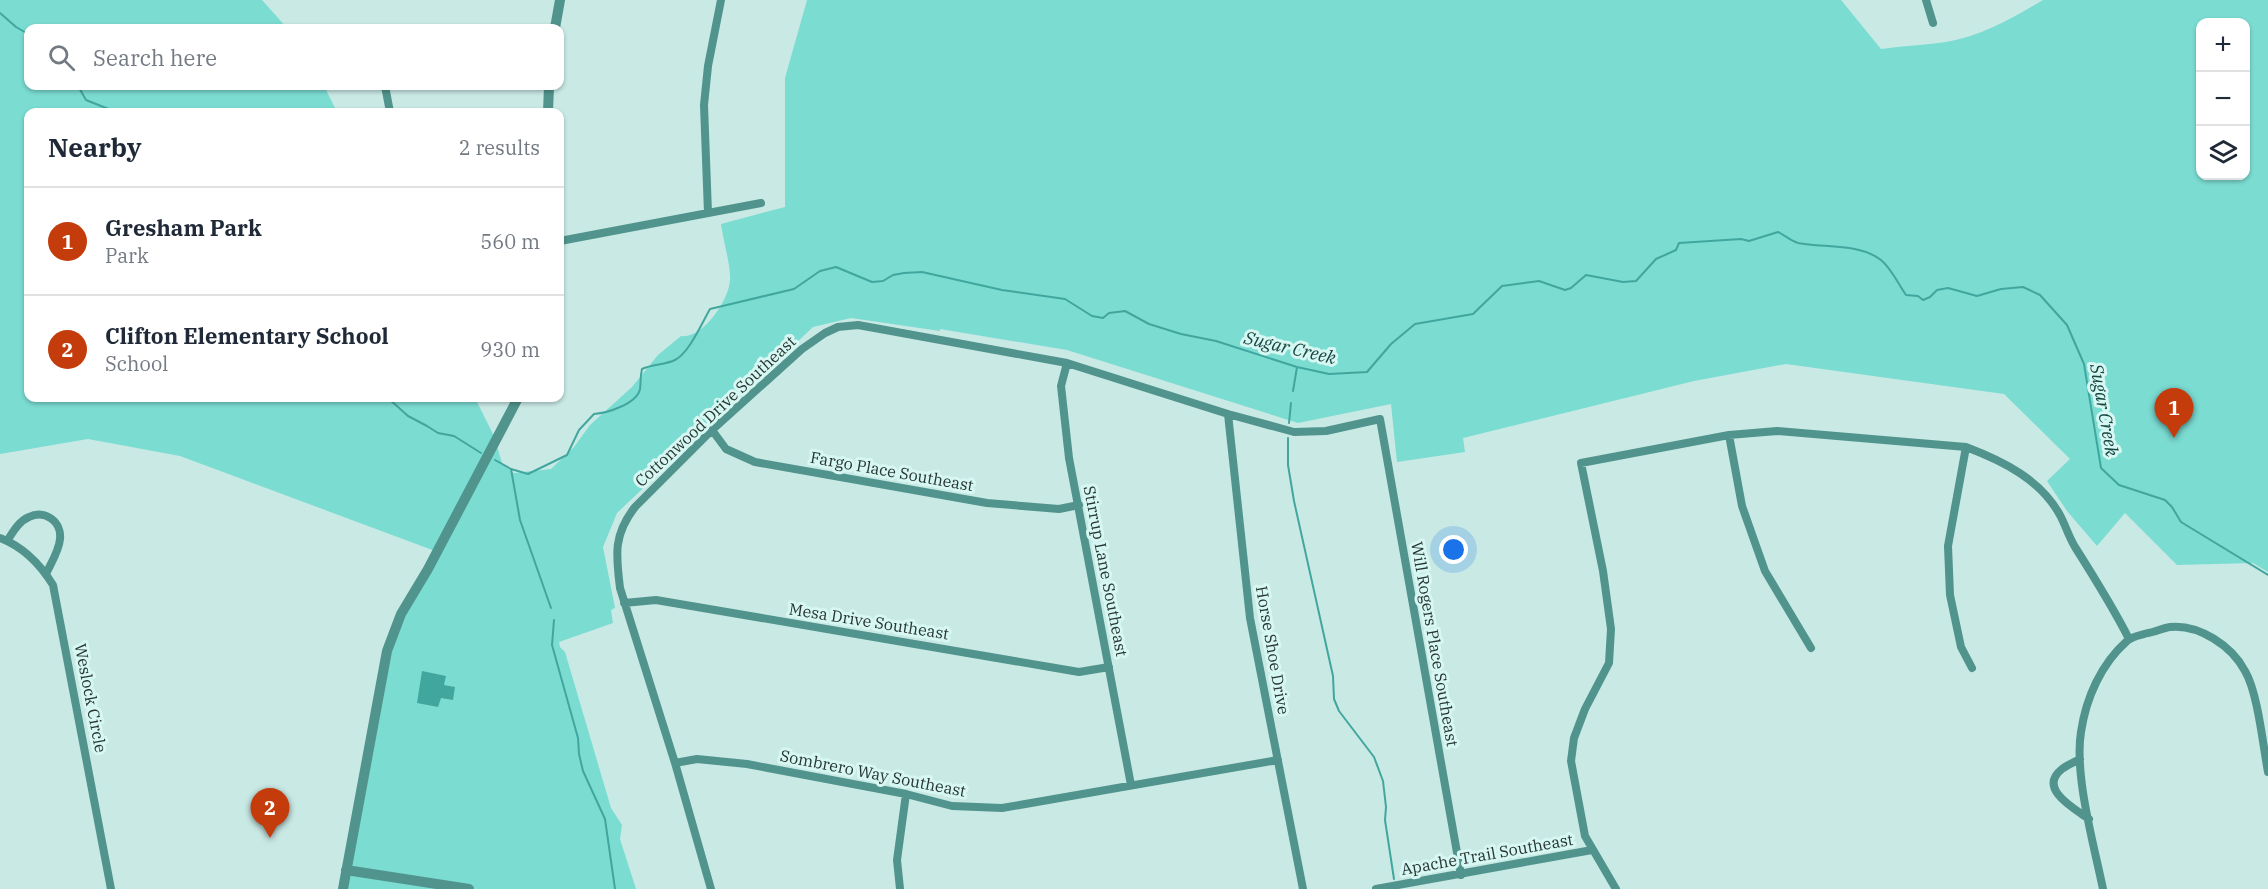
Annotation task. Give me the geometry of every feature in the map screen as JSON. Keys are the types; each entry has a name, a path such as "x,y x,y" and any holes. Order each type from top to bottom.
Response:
{"street":[{"path":"556,24 560,0"},
{"path":"708,213 704,105 708,66 721,0"},
{"path":"1926,0 1933,23"},
{"path":"386,90 389,108"},
{"path":"548,108 549,90"},
{"path":"564,240 761,203"},
{"name":"Cottonwood Drive Southeast","path":"711,889 675,763 624,603 616,558 620,532 626,519 712,430 802,349 838,327 858,324 1067,363 1228,414 1294,432 1326,431 1380,419"},
{"name":"Stirrup Lane Southeast","path":"1067,363 1061,386 1069,458 1131,785"},
{"path":"343,889 387,651 401,614 428,569 516,402"},
{"name":"Horse Shoe Drive","path":"1228,414 1250,618 1303,889"},
{"name":"Will Rogers Place Southeast","path":"1380,419 1461,875"},
{"name":"Fargo Place Southeast","path":"712,430 726,449 755,462 987,503 1034,509 1059,509 1079,505"},
{"path":"1592,850 1585,836 1571,761 1574,738 1585,709 1610,663 1611,629 1603,571 1581,463 1729,435 1777,431 1966,447 1993,457 2022,474 2049,498 2061,517 2069,537 2129,639"},
{"path":"1729,435 1742,506 1765,572 1811,648"},
{"path":"1966,447 1948,546 1950,595 1961,647 1972,668"},
{"path":"4,539 28,517 37,514 51,518 60,530 60,539 46,574"},
{"name":"Weslock Circle","path":"4,539 29,555 53,585 111,889"},
{"name":"Mesa Drive Southeast","path":"624,603 656,600 1079,672 1109,667"},
{"path":"2103,889 2080,759 2080,733 2093,689 2108,660 2129,639 2171,627 2194,630 2215,639 2231,653 2245,670 2253,690 2268,772"},
{"name":"Sombrero Way Southeast","path":"675,763 697,759 747,764 906,794 952,806 1002,808 1278,760"},
{"path":"2080,759 2061,770 2055,779 2056,791 2059,799 2089,819"},
{"path":"900,889 897,860 906,794"},
{"name":"Apache Trail Southeast","path":"1376,889 1592,850 1616,889"},
{"path":"346,870 469,889"}],"shaded area":[{"path":"0,0 262,0 283,24 24,24 24,90 326,90 335,108 24,108 24,402 477,402 494,436 502,463 514,473 551,469 574,447 590,425 632,387 658,355 681,336 698,331 713,317 725,298 730,280 721,224 785,207 785,78 807,0 1841,0 1881,49 1959,39 2009,20 2043,0 2268,0 2268,572 2253,563 2177,565 2125,513 2097,546 2067,511 2047,481 2070,459 2004,394 1786,364 1694,381 1463,438 1465,452 1397,462 1391,404 1298,423 1067,350 940,329 940,331 851,318 813,327 617,513 603,547 615,608 611,610 613,623 559,642 565,652 611,808 622,825 620,839 636,889 341,889 391,635 435,551 180,456 88,439 0,454"},
{"path":"422,671 446,676 444,685 455,687 453,700 441,698 438,707 417,703"}],"waterway":[{"name":"Sugar Creek","path":"0,13 24,32"},
{"name":"Sugar Creek","path":"80,90 86,100 106,108"},
{"name":"Sugar Creek","path":"495,460 511,469 528,474 567,455 579,430 594,414 621,407 638,394 642,369 671,362 685,351 710,309 794,289 820,271 836,267 872,282 883,281 893,275 922,272 1002,290 1065,299 1092,316 1103,318 1109,313 1125,311 1149,324 1181,334 1216,341 1297,367 1329,374 1367,372 1391,344 1415,324 1473,314 1502,286 1539,281 1565,290 1571,288 1586,275 1623,282 1636,281 1656,259 1676,250 1679,243 1741,239 1749,241 1778,232 1798,243 1852,248 1872,255 1888,268 1906,295 1918,296 1923,300 1937,290 1948,288 1977,296 2001,289 2023,287 2040,295 2067,325 2084,364 2101,468 2119,485 2165,500 2181,522 2268,575"},
{"path":"1293,391 1297,367"},
{"name":"Sugar Creek","path":"392,402 408,416 438,433 454,436 481,453"},
{"path":"1289,423 1291,403"},
{"path":"1288,438 1288,465 1294,501 1333,676 1334,699 1339,711 1374,757 1383,781 1385,820 1394,879"},
{"path":"511,469 520,520 551,608"},
{"path":"554,620 552,645 578,738 583,771 605,819 615,889"}],"place":[{"name":"Gresham Park","path":"2174,438"},
{"name":"Clifton Elementary School","path":"270,838"}]}
